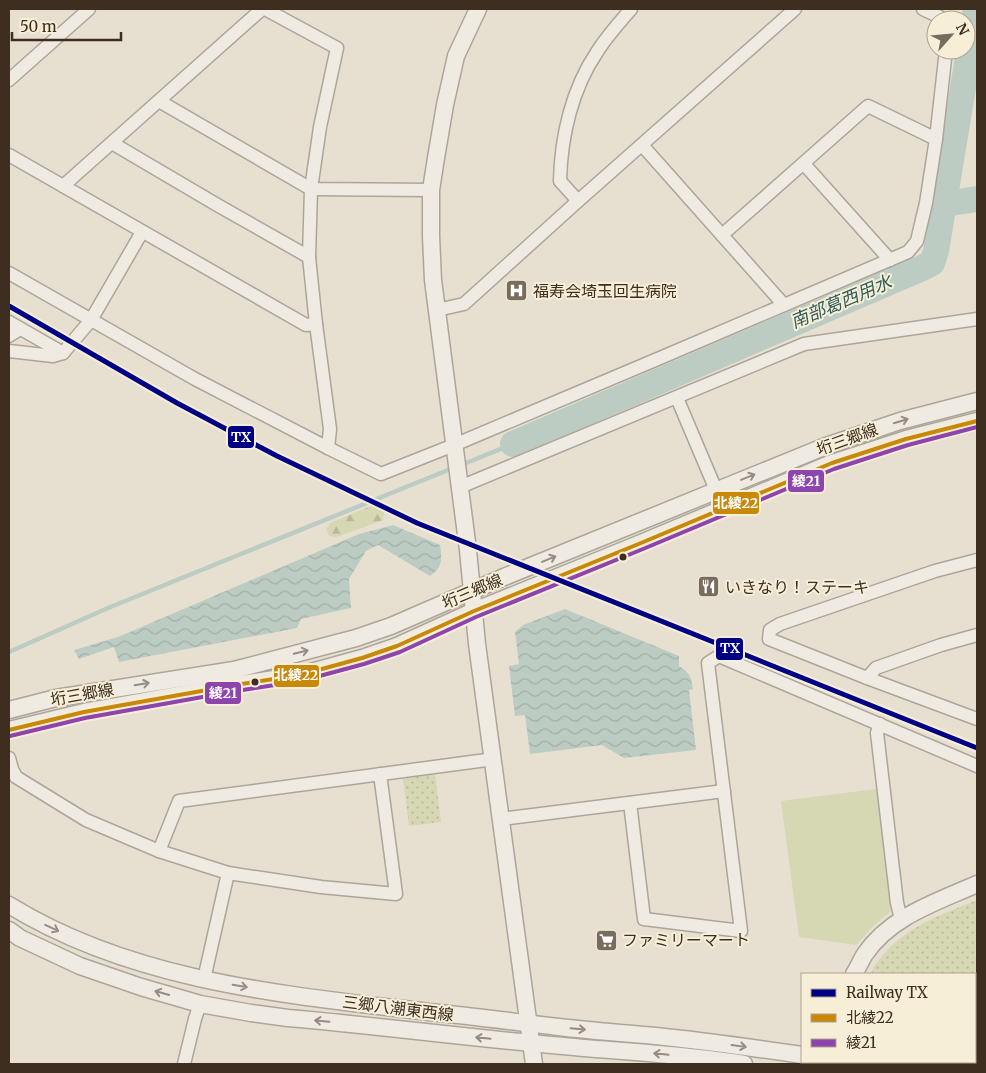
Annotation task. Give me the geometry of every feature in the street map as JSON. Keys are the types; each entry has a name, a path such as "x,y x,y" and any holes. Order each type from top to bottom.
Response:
{"street":[{"path":"9,80 89,9"},
{"path":"62,186 263,9 337,48 320,127 311,189 309,257 330,429 328,448"},
{"path":"578,201 560,181 560,162 567,124 584,74 596,52 631,9"},
{"path":"437,310 464,304 795,9"},
{"path":"474,10 456,56 445,105 431,190 433,280 460,485 474,611 534,1064"},
{"path":"9,274 195,379 381,474 454,447 908,252 917,241 926,203 936,139 945,60"},
{"path":"158,101 311,189 431,190"},
{"path":"722,235 868,106 936,139"},
{"path":"112,143 309,257"},
{"path":"642,145 784,305"},
{"path":"9,155 306,325 316,324"},
{"path":"804,164 890,260"},
{"path":"9,351 53,356 63,353 91,320 142,232"},
{"path":"460,485 677,398 804,344 977,319"},
{"path":"9,322 63,353"},
{"path":"9,336 20,329"},
{"path":"677,398 716,490"},
{"name":"垳三郷線","path":"9,710 56,698 234,670 356,638 391,626 826,446 908,418 977,402"},
{"name":"垳三郷線","path":"9,730 84,712 300,675 362,658 397,646 474,611 832,464 906,439 977,421"},
{"path":"977,560 935,571 780,624 770,630 768,639 977,719"},
{"path":"867,678 876,668 941,645 977,635"},
{"path":"630,803 644,919 741,931 708,663 719,656 977,766"},
{"path":"880,724 877,732 897,903 901,919"},
{"path":"9,758 16,777 86,820 159,850 228,873 321,887 396,894 380,774"},
{"path":"159,850 179,801 494,759"},
{"path":"502,819 724,791"},
{"path":"204,979 228,873"},
{"path":"855,973 877,940 901,919 977,884"},
{"name":"三郷八潮東西線","path":"9,905 29,918 83,943 149,966 272,992 344,1002 720,1043 801,1055"},
{"name":"三郷八潮東西線","path":"9,930 20,938 80,966 141,987 200,1004 288,1018 532,1043 664,1054 744,1064"},
{"path":"184,1064 200,1004"}],"green space":[{"path":"373,505 385,510 383,520 337,537 329,536 326,530 330,523"},
{"path":"435,774 441,822 409,826 403,779"},
{"path":"876,789 891,911 873,926 856,945 799,937 781,801"},
{"path":"977,900 977,1064 924,1063 976,1063 976,973 871,973 879,959 903,936 916,927"}],"water":[{"path":"393,525 440,545 441,562 434,573 430,576 378,545 366,551 349,579 351,608 301,619 297,628 119,662 114,647 79,659 74,650 118,637 359,534"},
{"path":"565,609 679,656 679,666 688,673 693,689 689,690 696,750 624,758 602,745 530,754 525,715 515,716 509,666 519,664 515,632 523,625"}],"waterway":[{"name":"南部葛西用水","path":"513,444 932,263 936,251 976,9"},
{"path":"944,204 977,199"},
{"path":"461,465 513,444"},
{"path":"9,652 108,608 453,468"}],"rail line":[{"name":"TX","path":"9,306 177,403 277,456 417,523 977,748"}],"transit line":[{"name":"北綾22","path":"9,730 84,712 300,675 362,658 397,646 474,611 832,463 906,439 977,421"},
{"name":"綾21","path":"10,736 85,718 301,681 364,664 400,652 476,617 834,469 908,445 977,427"}],"place":[{"name":"福寿会埼玉回生病院","path":"517,291"},
{"name":"いきなり！ステーキ","path":"709,587"},
{"name":"ファミリーマート","path":"606,940"}]}
